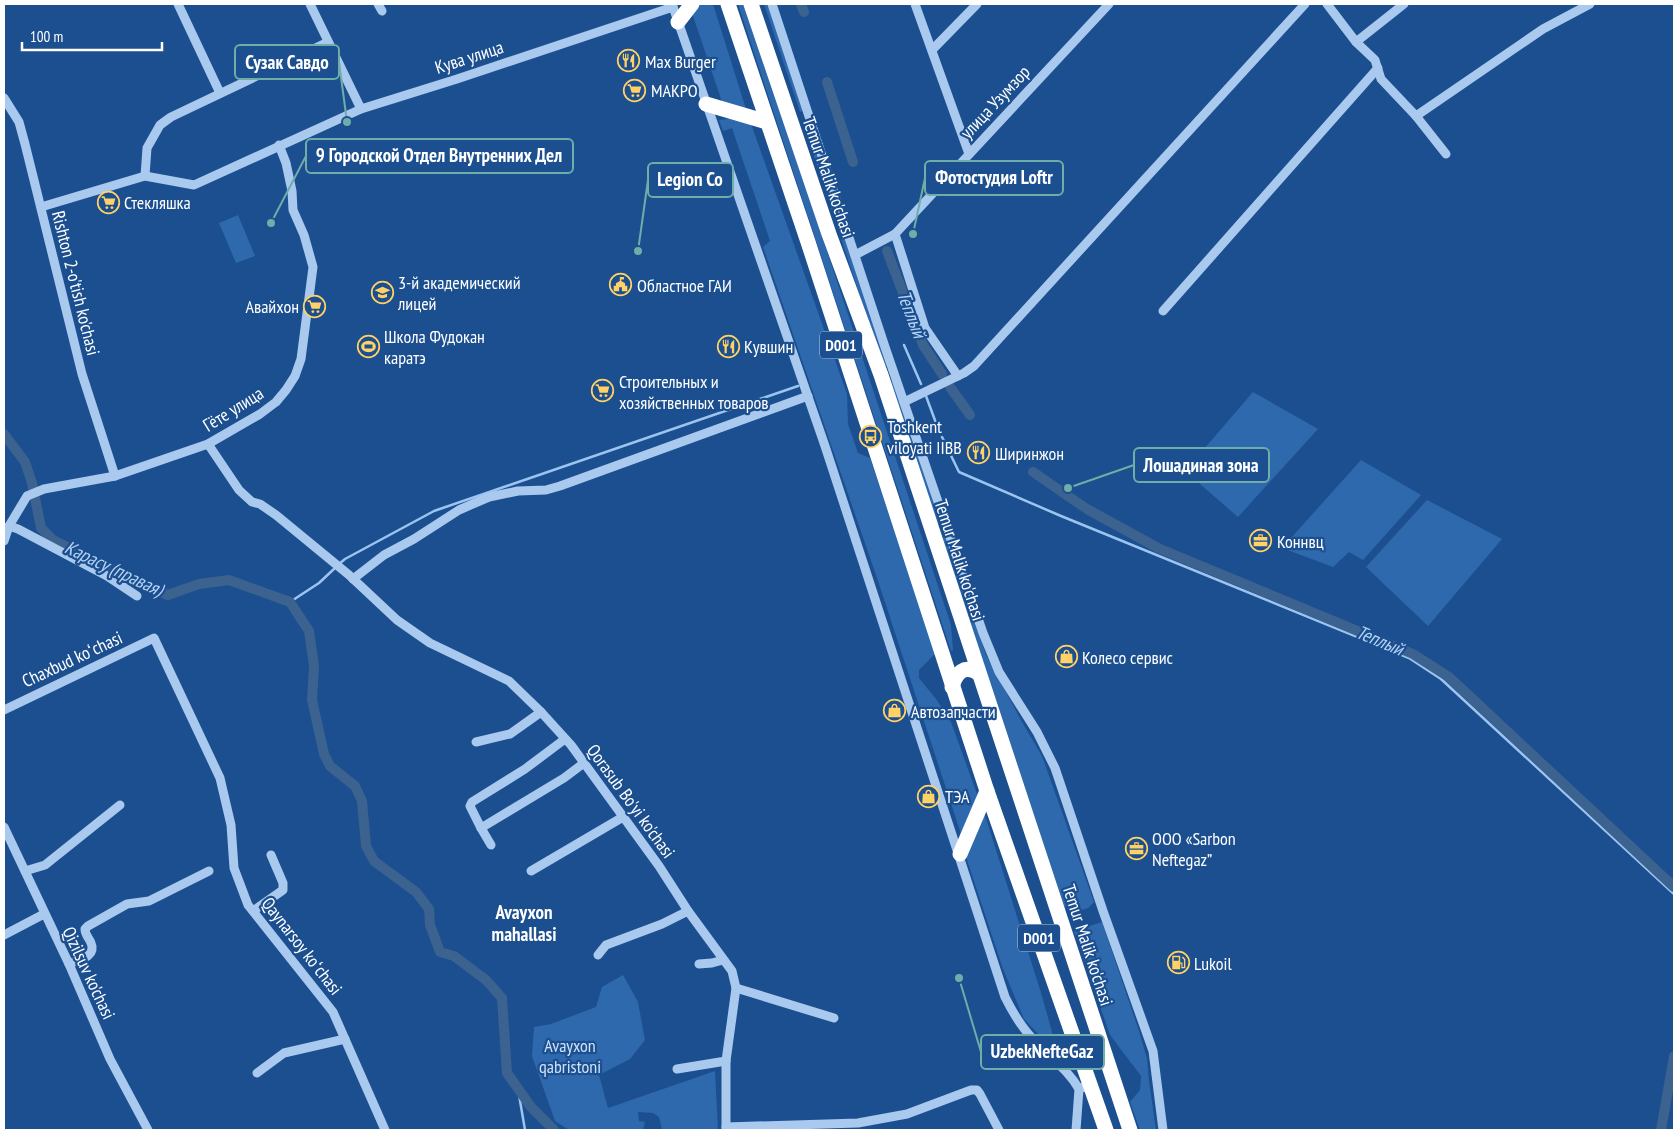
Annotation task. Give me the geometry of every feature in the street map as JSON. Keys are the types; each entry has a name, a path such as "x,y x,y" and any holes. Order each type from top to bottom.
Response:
{"highway":[{"path":"678,22 692,4"},
{"name":"D001","path":"728,4 1085,1087 1106,1130"},
{"name":"Temur Malik ko'chasi","path":"751,4 829,234 878,369 1130,1130"},
{"path":"706,104 767,122"},
{"path":"952,687 955,679 962,671 969,669 978,673"},
{"path":"960,854 987,791"},
{"path":"1085,1087 1113,1078"}],"street":[{"path":"178,4 220,93"},
{"path":"310,4 361,109"},
{"path":"772,4 904,402 992,654 1006,683 1037,732 1055,768 1153,1051 1163,1130"},
{"path":"915,4 969,154"},
{"path":"932,50 977,4"},
{"name":"улица Узумзор","path":"855,255 895,234 1109,4"},
{"path":"904,402 958,376 974,366 1305,4"},
{"path":"1327,4 1356,42 1375,60 1381,79 1416,116 1446,154"},
{"path":"1356,42 1404,4"},
{"path":"1416,116 1543,29 1590,4"},
{"path":"672,5 808,396 960,854 1005,997 1029,1034 1072,1078 1085,1087 1079,1108 1076,1130"},
{"name":"Кува улица","path":"145,176 194,185 278,145 361,109 457,79 672,5"},
{"path":"41,207 145,176 146,148 160,125 171,116 328,42"},
{"path":"1163,311 1378,68"},
{"name":"Rishton 2-o'tish ko'chasi","path":"4,98 19,122 82,374 114,476"},
{"name":"Гёте улица","path":"4,542 10,526 27,496 44,489 114,476 208,444 260,414 276,402 291,383 300,360 313,267 304,235 293,210 292,191 286,163 278,145"},
{"path":"895,234 925,328 958,376"},
{"path":"878,369 896,378"},
{"path":"353,579 384,555 414,539 458,510 489,497 546,490 560,486 808,396"},
{"name":"Qorasub Bo'yi ko'chasi","path":"208,444 239,490 252,502 260,504 276,515 343,570 397,620 430,643 509,681 566,739 659,866 688,912 732,971 736,988 726,1061 726,1129"},
{"path":"936,545 945,521"},
{"path":"10,526 107,576 137,596"},
{"name":"Chaxbud koʻchasi","path":"4,710 154,638"},
{"name":"Qaynarsoy koʻchasi","path":"154,638 220,778 231,825 234,868 248,905 333,1012 360,1077 385,1130"},
{"path":"476,742 510,734 541,712"},
{"path":"491,845 470,806 472,802 525,769 566,739"},
{"path":"481,828 564,778 584,763"},
{"path":"25,871 46,865 120,805"},
{"path":"531,871 623,817"},
{"name":"Qizilsuv ko'chasi","path":"4,827 110,1059 148,1130"},
{"path":"253,911 282,890 283,883 271,856"},
{"path":"68,964 93,952 85,933 85,929 88,926 127,904 149,902 209,871"},
{"path":"598,955 606,945 688,912"},
{"path":"4,935 44,914"},
{"path":"699,964 723,960"},
{"path":"736,988 834,1018"},
{"path":"257,1073 284,1053 345,1039"},
{"path":"677,1069 726,1061"},
{"path":"726,1129 844,1127 906,1114 971,1090 977,1090 999,1130"}],"green space":[{"path":"700,4 713,4 746,109 723,105 692,13"},
{"path":"738,4 745,4 951,625 953,650 951,651"},
{"path":"764,4 769,4 805,110 800,112"},
{"path":"735,118 750,121 847,394 848,424 858,453 870,458 936,653 919,670 919,678 951,722 977,794 962,837 878,581 763,247 770,241 732,128 723,131 719,120"},
{"path":"816,146 890,368 882,363 811,147"},
{"path":"238,215 255,256 236,263 219,223"},
{"path":"888,380 896,384 941,518 937,527"},
{"path":"1253,392 1318,429 1238,517 1185,471"},
{"path":"1361,460 1421,495 1363,560 1349,552 1333,567 1282,548"},
{"path":"1427,500 1502,539 1428,626 1366,567"},
{"path":"945,532 986,655 1042,756 1094,902 1088,908 1075,912 1064,906 942,540"},
{"path":"984,812 1054,1039 1043,1039 1024,1019 1003,969 964,851"},
{"path":"1102,922 1147,1059 1156,1130 1140,1130 1130,1102 1140,1090 1141,1076 1110,1035 1074,931"},
{"name":"Avayxon qabristoni","path":"623,975 638,1002 645,1040 630,1059 599,1075 608,1108 715,1071 718,1130 662,1130 659,1117 653,1113 638,1112 639,1121 645,1122 643,1130 569,1130 555,1121 532,1056 534,1027 551,1024 596,1007 602,987"}],"waterway":[{"name":"Теплый","path":"801,4 804,12"},
{"name":"Теплый","path":"827,82 853,162"},
{"name":"Теплый","path":"887,251 923,345 942,374"},
{"path":"904,345 921,384"},
{"path":"339,564 434,511 798,386"},
{"name":"Теплый","path":"950,387 970,415"},
{"path":"926,396 936,423"},
{"name":"Карасу (правая)","path":"4,434 25,462 32,483 41,528 53,540 168,595 199,584 229,580 290,602 309,631 314,666 312,700 324,754 330,766 355,786 362,801 366,846 374,861 416,892 429,909 430,925 440,952 454,956 486,980 502,998 507,1073 531,1107 554,1130"},
{"path":"942,437 959,472 1061,516 1409,658 1441,679 1674,894"},
{"name":"Теплый","path":"1033,472 1087,509 1158,548 1413,654 1449,677 1674,887"},
{"path":"290,602 319,583 335,568"},
{"path":"1661,1130 1674,1056"},
{"path":"518,1089 525,1130"}],"place":[{"name":"Max Burger","path":"629,61"},
{"name":"МАКРО","path":"635,90"},
{"name":"Сузак Савдо","path":"347,122"},
{"name":"Стекляшка","path":"108,202"},
{"name":"9 Городской Отдел Внутренних Дел","path":"271,223"},
{"name":"Фотостудия Loftr","path":"913,234"},
{"name":"Legion Co","path":"638,251"},
{"name":"Областное ГАИ","path":"621,285"},
{"name":"3-й академический лицей","path":"382,292"},
{"name":"Авайхон","path":"315,306"},
{"name":"Школа Фудокан каратэ","path":"368,346"},
{"name":"Кувшин","path":"728,346"},
{"name":"Строительных и хозяйственных товаров","path":"603,391"},
{"name":"Toshkent viloyati IIBB","path":"871,436"},
{"name":"Ширинжон","path":"979,453"},
{"name":"Лошадиная зона","path":"1068,488"},
{"name":"Коннвц","path":"1261,541"},
{"name":"Колесо сервис","path":"1066,657"},
{"name":"Автозапчасти","path":"895,711"},
{"name":"ТЭА","path":"929,796"},
{"name":"ООО «Sarbon Neftegaz”","path":"1136,848"},
{"name":"Lukoil","path":"1178,963"},
{"name":"UzbekNefteGaz","path":"959,978"}],"district":[{"name":"Avayxon mahallasi","path":"524,923"}]}
